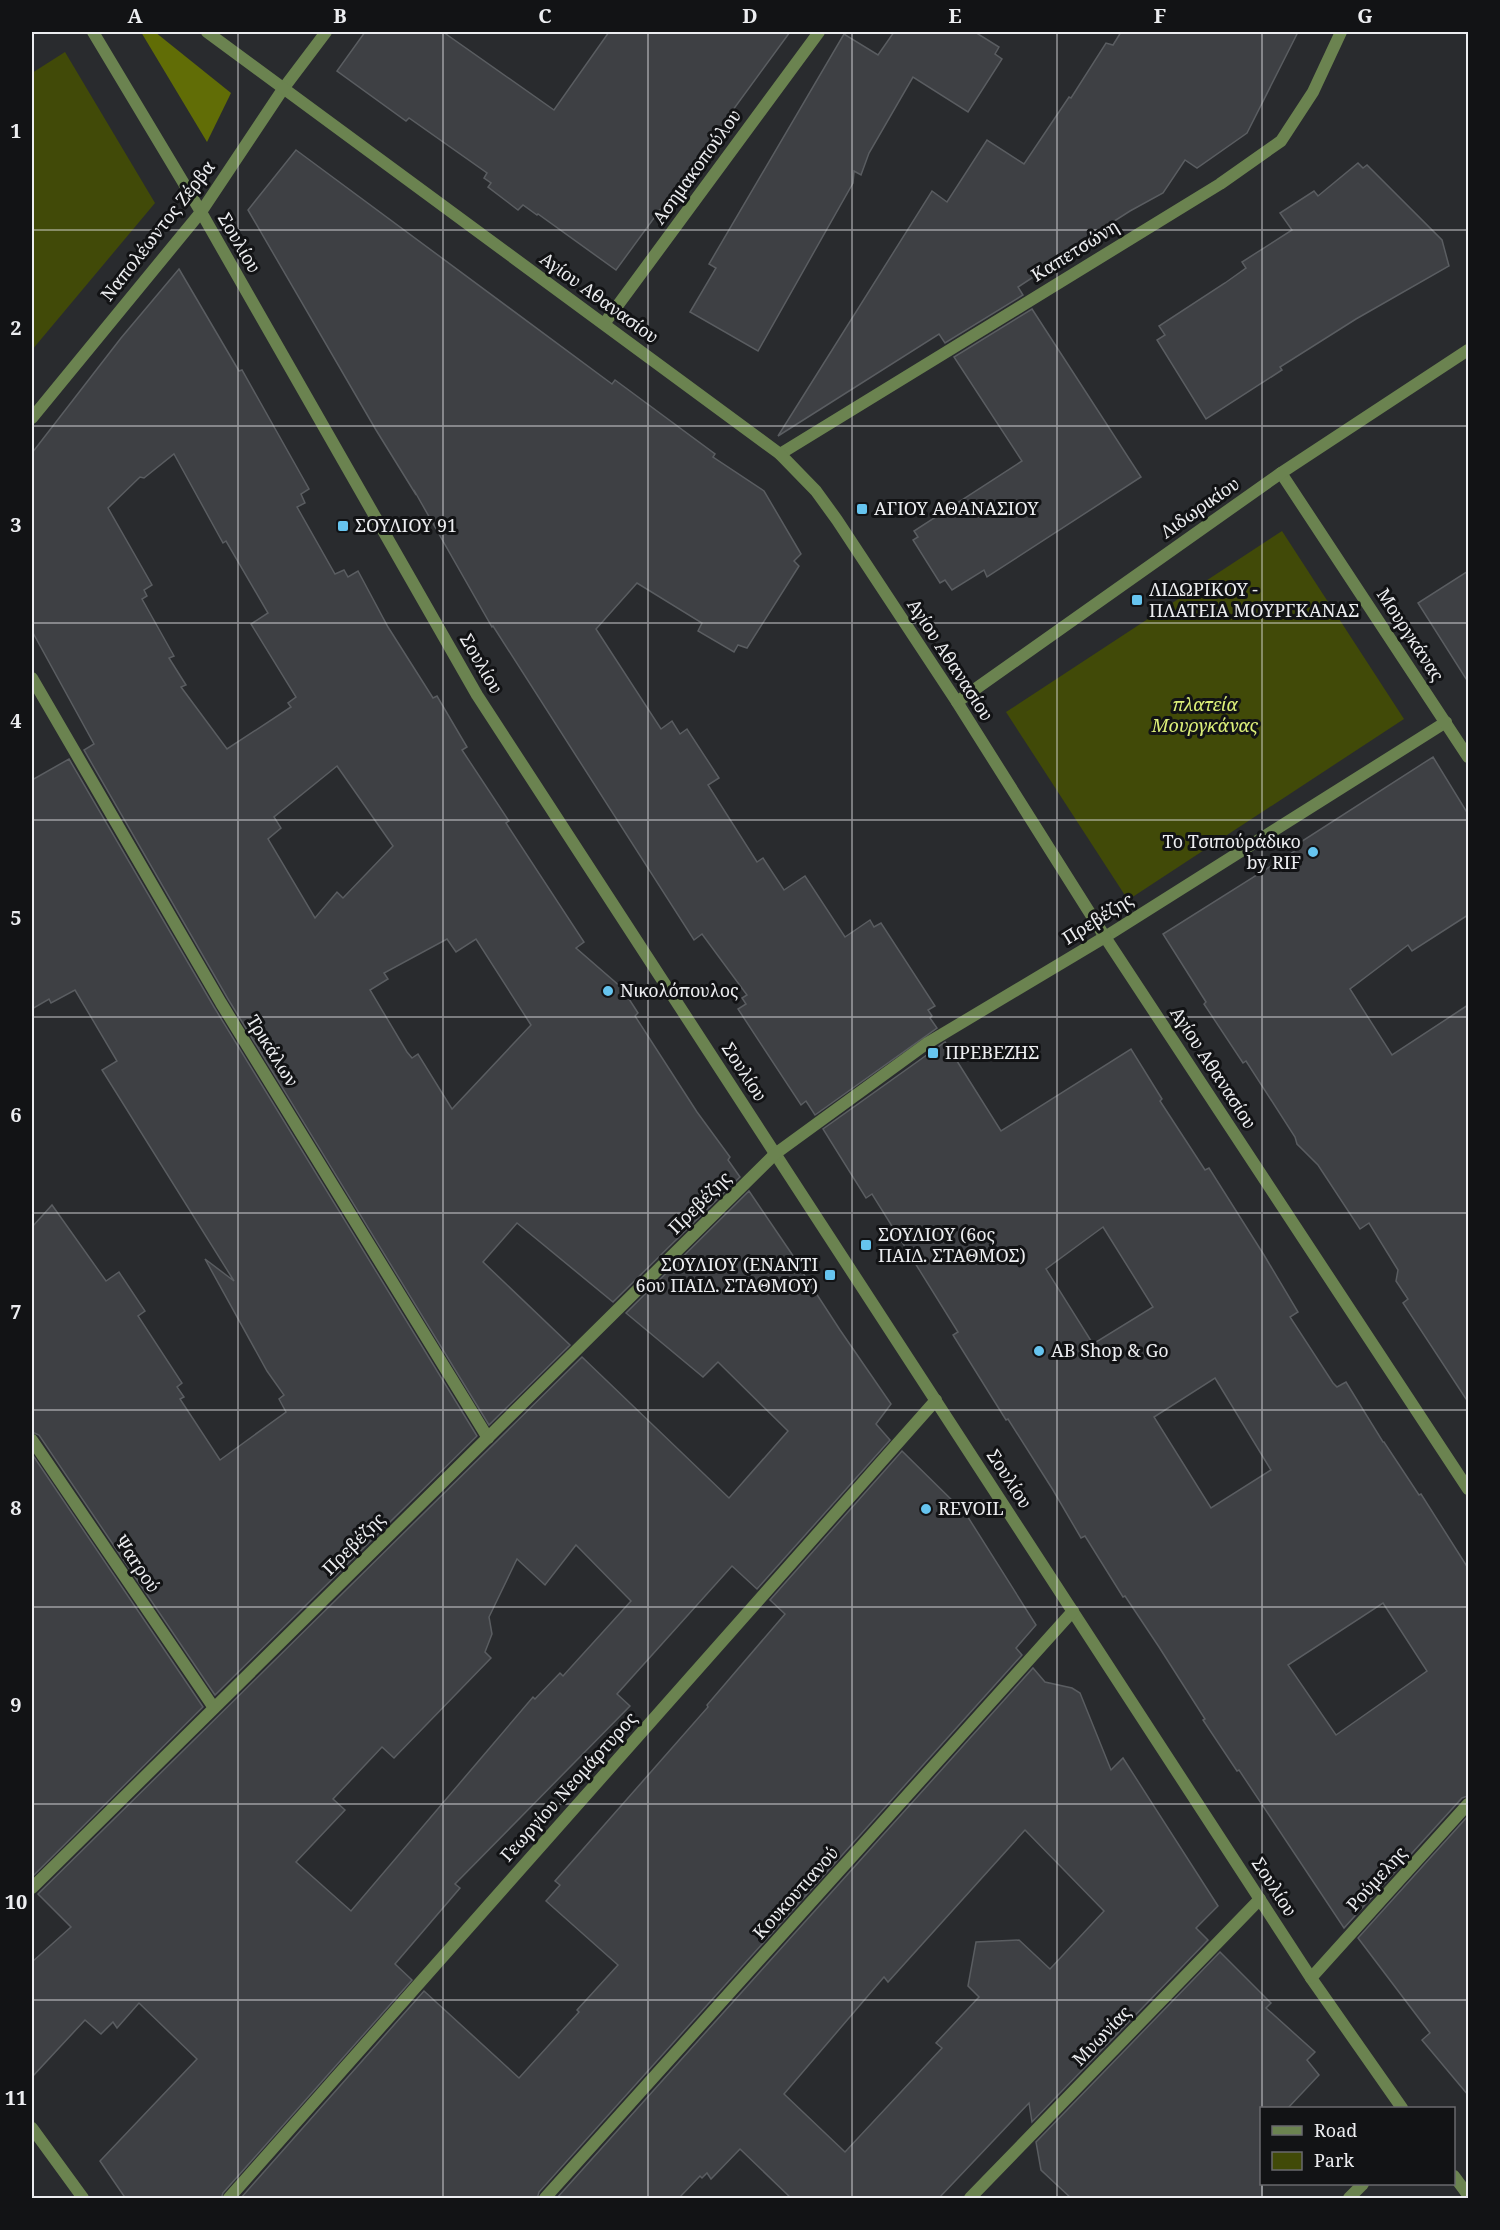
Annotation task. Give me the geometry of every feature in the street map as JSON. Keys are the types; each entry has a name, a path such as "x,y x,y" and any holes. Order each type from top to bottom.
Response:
{"street":[{"name":"Σουλίου","path":"93,32 201,212 477,695 1311,1978 1401,2107"},
{"name":"Αγίου Αθανασίου","path":"207,32 780,454 816,491 957,702 1105,937 1468,1489"},
{"name":"Ναπολέωντος Ζέρβα","path":"32,418 201,212 283,88 326,32"},
{"name":"Ασημακοπούλου","path":"604,324 819,32"},
{"name":"Καπετσώνη","path":"780,454 1220,183 1281,141 1313,92 1341,32"},
{"name":"Λιδωρικίου","path":"957,702 1281,473 1468,350"},
{"name":"Μουργκάνας","path":"1281,473 1468,757"},
{"name":"Τρικάλων","path":"32,678 221,1002 488,1438"},
{"name":"Πρεβέζης","path":"32,1888 776,1154 926,1044 1105,937 1446,722"},
{"name":"Γεωργίου Νεομάρτυρος","path":"229,2199 936,1400"},
{"name":"Ψαrρού","path":"32,1440 214,1708"},
{"name":"Κουκουτιανού","path":"545,2199 1073,1611"},
{"name":"Ρούμελης","path":"1311,1978 1468,1804"},
{"name":"Μυωνίας","path":"970,2199 1260,1899"},
{"path":"32,2128 83,2199"},
{"path":"1455,2177 1468,2195"},
{"path":"1349,2199 1363,2185"}],"green space":[{"path":"141,32 155,32 231,93 207,142"},
{"path":"65,52 155,203 32,350 32,73"},
{"name":"πλατεία Μουργκάνας","path":"1282,531 1404,719 1128,900 1006,712"}],"building":[{"path":"365,32 443,32 554,110 609,32 790,32 616,270 538,214 523,205 518,210 488,187 491,183 484,178 487,173 409,118 406,121 337,71"},
{"path":"894,32 975,32 999,47 995,54 1002,59 968,112 913,77 869,153 861,175 854,171 853,183 758,351 690,312 716,268 709,264 844,34 878,55"},
{"path":"1121,32 1298,32 1247,133 1197,168 1185,160 1163,193 1130,211 1036,271 1038,274 1018,287 1023,295 945,343 939,334 778,436 932,191 947,202 987,140 1024,164 1069,97 1071,98 1106,43 1113,45"},
{"path":"296,150 612,384 615,380 715,454 713,457 764,491 801,554 794,561 799,566 747,648 738,645 734,652 698,631 702,623 637,583 596,629 661,729 672,721 680,734 687,729 719,778 708,785 757,862 763,858 784,890 805,876 845,937 870,920 874,927 881,923 935,1006 928,1010 937,1028 815,1115 806,1101 801,1105 738,1009 746,1004 742,998 747,995 702,934 694,940 492,627 248,210"},
{"path":"1358,163 1363,168 1367,165 1442,240 1449,266 1356,319 1280,367 1282,370 1206,419 1157,340 1165,335 1159,326 1246,268 1242,262 1292,230 1280,213 1314,191 1318,196"},
{"path":"179,269 239,371 242,370 309,489 301,494 305,503 297,507 335,574 344,570 348,577 358,571 388,627 433,698 437,696 467,747 462,750 509,821 506,823 584,942 576,948 622,988 638,1013 635,1016 697,1112 730,1157 728,1160 740,1177 613,1302 517,1223 483,1262 570,1345 489,1425 228,999 84,750 94,744 32,631 32,453 121,338","holes":["174,454 223,543 226,541 268,613 251,624 296,697 288,703 291,707 227,749 181,687 186,685 169,658 174,656 142,599 147,596 144,590 152,585 108,508 140,477 144,478","337,766 393,846 343,898 337,892 315,918 268,839 281,828 274,817","447,939 456,952 476,939 531,1025 452,1109 418,1054 412,1058 407,1052 370,990 388,979 384,973"]},
{"path":"1032,309 1141,477 987,577 984,570 952,590 945,580 940,583 913,540 918,537 914,531 1022,461 954,357"},
{"path":"1468,571 1468,682 1418,603"},
{"path":"1433,757 1468,814 1468,915 1412,951 1408,945 1350,989 1392,1055 1468,1005 1468,1402 1403,1303 1408,1299 1396,1281 1398,1270 1369,1223 1360,1229 1318,1165 1297,1144 1295,1137 1246,1061 1243,1063 1204,1004 1206,1002 1163,934 1298,849 1296,845"},
{"path":"69,759 214,1007 477,1436 215,1695 39,1435 32,1432 32,1227 52,1205 106,1281 119,1272 145,1311 138,1316 182,1383 177,1387 184,1397 180,1399 220,1460 286,1412 279,1399 284,1395 267,1371 205,1259 234,1281 102,1070 117,1061 75,990 51,1003 49,999 32,1009 32,780"},
{"path":"945,1042 1001,1131 1131,1049 1162,1099 1160,1101 1205,1170 1209,1168 1298,1312 1290,1317 1333,1383 1337,1387 1346,1382 1383,1442 1419,1495 1421,1494 1468,1568 1468,1796 1462,1798 1344,1928 1203,1720 1205,1719 1159,1647 1125,1596 1123,1597 1085,1536 1081,1538 1053,1490 953,1335 958,1332 872,1194 866,1198 823,1129","holes":["1103,1227 1153,1307 1093,1344 1046,1269","1215,1378 1271,1470 1211,1508 1154,1417","1383,1603 1427,1671 1336,1735 1288,1665"]},
{"path":"749,1191 891,1404 876,1424 890,1440 757,1589 732,1566 617,1694 630,1706 455,1884 460,1888 395,1964 412,1980 223,2193 221,2199 126,2199 100,2161 197,2059 139,2003 117,2028 113,2022 101,2034 85,2020 32,2077 32,1962 71,1927 38,1894 582,1357 729,1498 788,1431 718,1362 703,1377 626,1313","holes":["576,1545 631,1601 563,1676 560,1673 535,1699 533,1697 351,1911 296,1862 345,1810 333,1799 382,1747 394,1758 491,1658 485,1652 492,1634 489,1617 517,1559 545,1585"]},
{"path":"902,1451 966,1514 1036,1625 1016,1648 1022,1655 539,2192 537,2199 240,2199 424,1991 519,2078 579,2012 577,2010 618,1965 546,1901 560,1885 555,1881 708,1707 707,1705 785,1614 770,1600"},
{"path":"32,1454 203,1707 32,1877"},
{"path":"1033,1668 1045,1682 1072,1688 1080,1693 1111,1770 1123,1758 1218,1906 1196,1928 1208,1940 1032,2122 1029,2103 938,2199 792,2199 740,2149 711,2179 707,2173 702,2178 700,2176 678,2199 556,2199","holes":["1025,1830 1104,1911 1050,1969 1019,1940 976,1942 968,1986 979,1997 936,2043 942,2048 845,2152 784,2094 884,1977 888,1982"]},
{"path":"1468,1816 1468,2095 1422,2040 1430,2033 1358,1938"},
{"path":"1220,1952 1271,2003 1266,2008 1315,2052 1307,2060 1319,2075 1289,2107 1260,2107 1262,2199 1072,2199 1041,2170 1036,2142"}],"place":[{"name":"ΑΓΙΟΥ ΑΘΑΝΑΣΙΟΥ","path":"862,509"},
{"name":"ΣΟΥΛΙΟΥ 91","path":"343,526"},
{"name":"ΛΙΔΩΡΙΚΟΥ - ΠΛΑΤΕΙΑ ΜΟΥΡΓΚΑΝΑΣ","path":"1137,600"},
{"name":"To Τσιπούράδικο by RIF","path":"1313,852"},
{"name":"Νικολόπουλος","path":"608,991"},
{"name":"ΠΡΕΒΕΖΗΣ","path":"933,1053"},
{"name":"ΣΟΥΛΙΟΥ (6ος ΠΑΙΔ. ΣΤΑΘΜΟΣ)","path":"866,1245"},
{"name":"ΣΟΥΛΙΟΥ (ΕΝΑΝΤΙ 6ου ΠΑΙΔ. ΣΤΑΘΜΟΥ)","path":"830,1275"},
{"name":"AB Shop & Go","path":"1039,1351"},
{"name":"REVOIL","path":"926,1509"}]}
